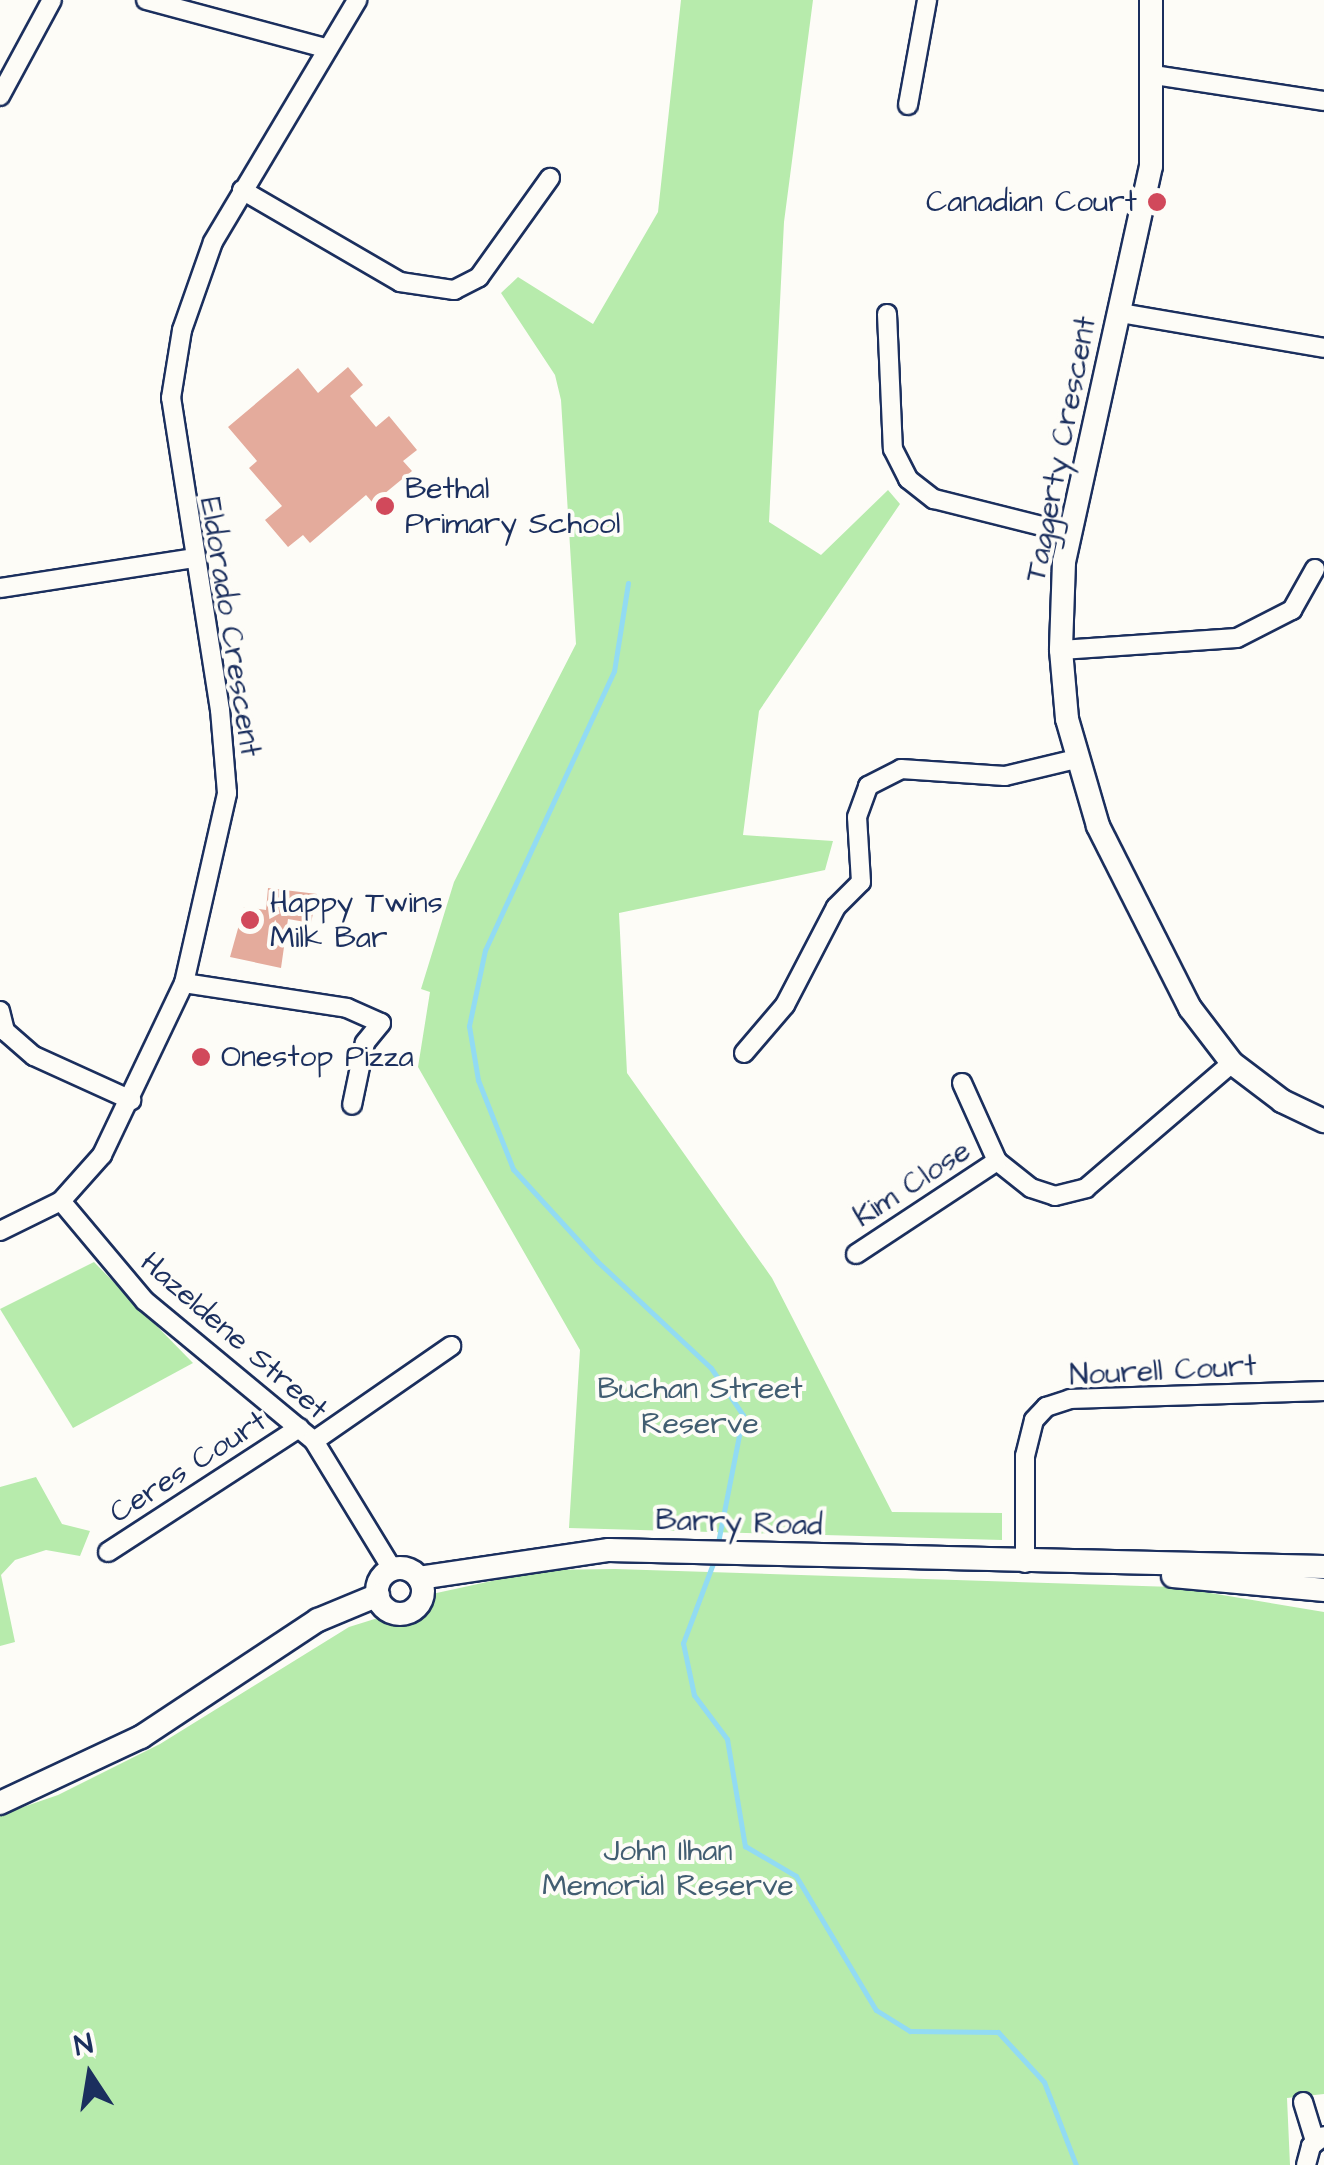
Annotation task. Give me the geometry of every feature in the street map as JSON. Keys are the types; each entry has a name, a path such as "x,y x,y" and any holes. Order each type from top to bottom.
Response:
{"street":[{"path":"0,96 52,0"},
{"path":"146,0 326,48"},
{"name":"Eldorado Crescent","path":"0,1231 60,1201 102,1155 184,982 227,793 220,710 193,558 171,398 182,330 213,242 356,0"},
{"path":"908,106 927,0"},
{"name":"Taggerty Crescent","path":"1151,0 1151,166 1069,532 1061,650 1076,759 1098,826 1170,972 1232,1062 1282,1100 1324,1121"},
{"path":"1154,75 1324,101"},
{"path":"242,190 400,282 454,290 480,277 550,178"},
{"path":"887,314 892,449 908,479 934,499 1069,532"},
{"path":"1120,314 1324,348"},
{"path":"0,588 193,558"},
{"path":"1061,650 1237,638 1292,610 1316,569"},
{"path":"744,1054 785,1005 836,907 861,882 857,816 868,786 901,768 1005,776 1076,759"},
{"path":"184,982 347,1008 381,1024 365,1042 352,1105"},
{"path":"0,1011 5,1031 34,1056 131,1100"},
{"path":"962,1084 997,1161 1010,1176 1056,1196 1086,1188 1232,1062"},
{"name":"Kim Close","path":"856,1254 997,1161"},
{"name":"Hazeldene Street","path":"60,1201 145,1301 306,1435 392,1569"},
{"name":"Ceres Court","path":"108,1552 450,1346"},
{"name":"Nourell Court","path":"1025,1563 1025,1456 1034,1420 1046,1407 1070,1399 1324,1391"},
{"name":"Barry Road","path":"418,1578 549,1554 686,1551 1060,1564 1324,1567"},
{"name":"Barry Road","path":"1060,1564 1324,1590"},
{"path":"392,1569 418,1578 421,1599 406,1613 385,1608 378,1595 379,1582 392,1569"},
{"path":"0,1803 126,1744 318,1620 378,1595"},
{"path":"1303,2102 1320,2138 1306,2163"}],"green space":[{"name":"Buchan Street Reserve","path":"681,0 813,0 784,222 769,522 821,555 888,490 900,504 759,711 743,835 833,841 825,870 619,913 627,1073 772,1278 892,1512 1002,1513 1002,1540 569,1528 580,1350 418,1067 430,992 421,989 454,882 576,644 561,400 555,375 501,293 518,277 593,324 658,212"},
{"path":"94,1262 193,1363 73,1428 0,1309"},
{"path":"36,1477 62,1524 90,1531 80,1556 46,1550 15,1560 1,1575 15,1642 0,1646 0,1487"},
{"name":"John Ilhan Memorial Reserve","path":"542,1570 1174,1587 1324,1612 1324,2094 1287,2098 1290,2165 0,2165 0,1815 58,1795 160,1744 349,1627 381,1617 405,1621 419,1615 432,1594"}],"building":[{"path":"348,367 363,385 350,396 376,427 389,416 417,450 403,461 412,471 373,503 366,495 310,543 303,535 288,547 265,520 282,506 249,468 257,461 228,427 298,368 318,393"},
{"path":"268,888 317,894 311,923 288,919 281,968 230,957 244,907 266,910"}],"waterway":[{"path":"628,583 614,671 485,950 469,1026 478,1080 513,1169 597,1261 711,1368 743,1415 717,1547"},
{"path":"715,1558 683,1643 694,1695 727,1739 745,1846 796,1876 876,2010 910,2031 998,2032 1044,2082 1076,2165"}],"place":[{"name":"Canadian Court","path":"1157,202"},
{"name":"Bethal Primary School","path":"385,506"},
{"name":"Happy Twins Milk Bar","path":"250,920"},
{"name":"Onestop Pizza","path":"201,1057"}]}
